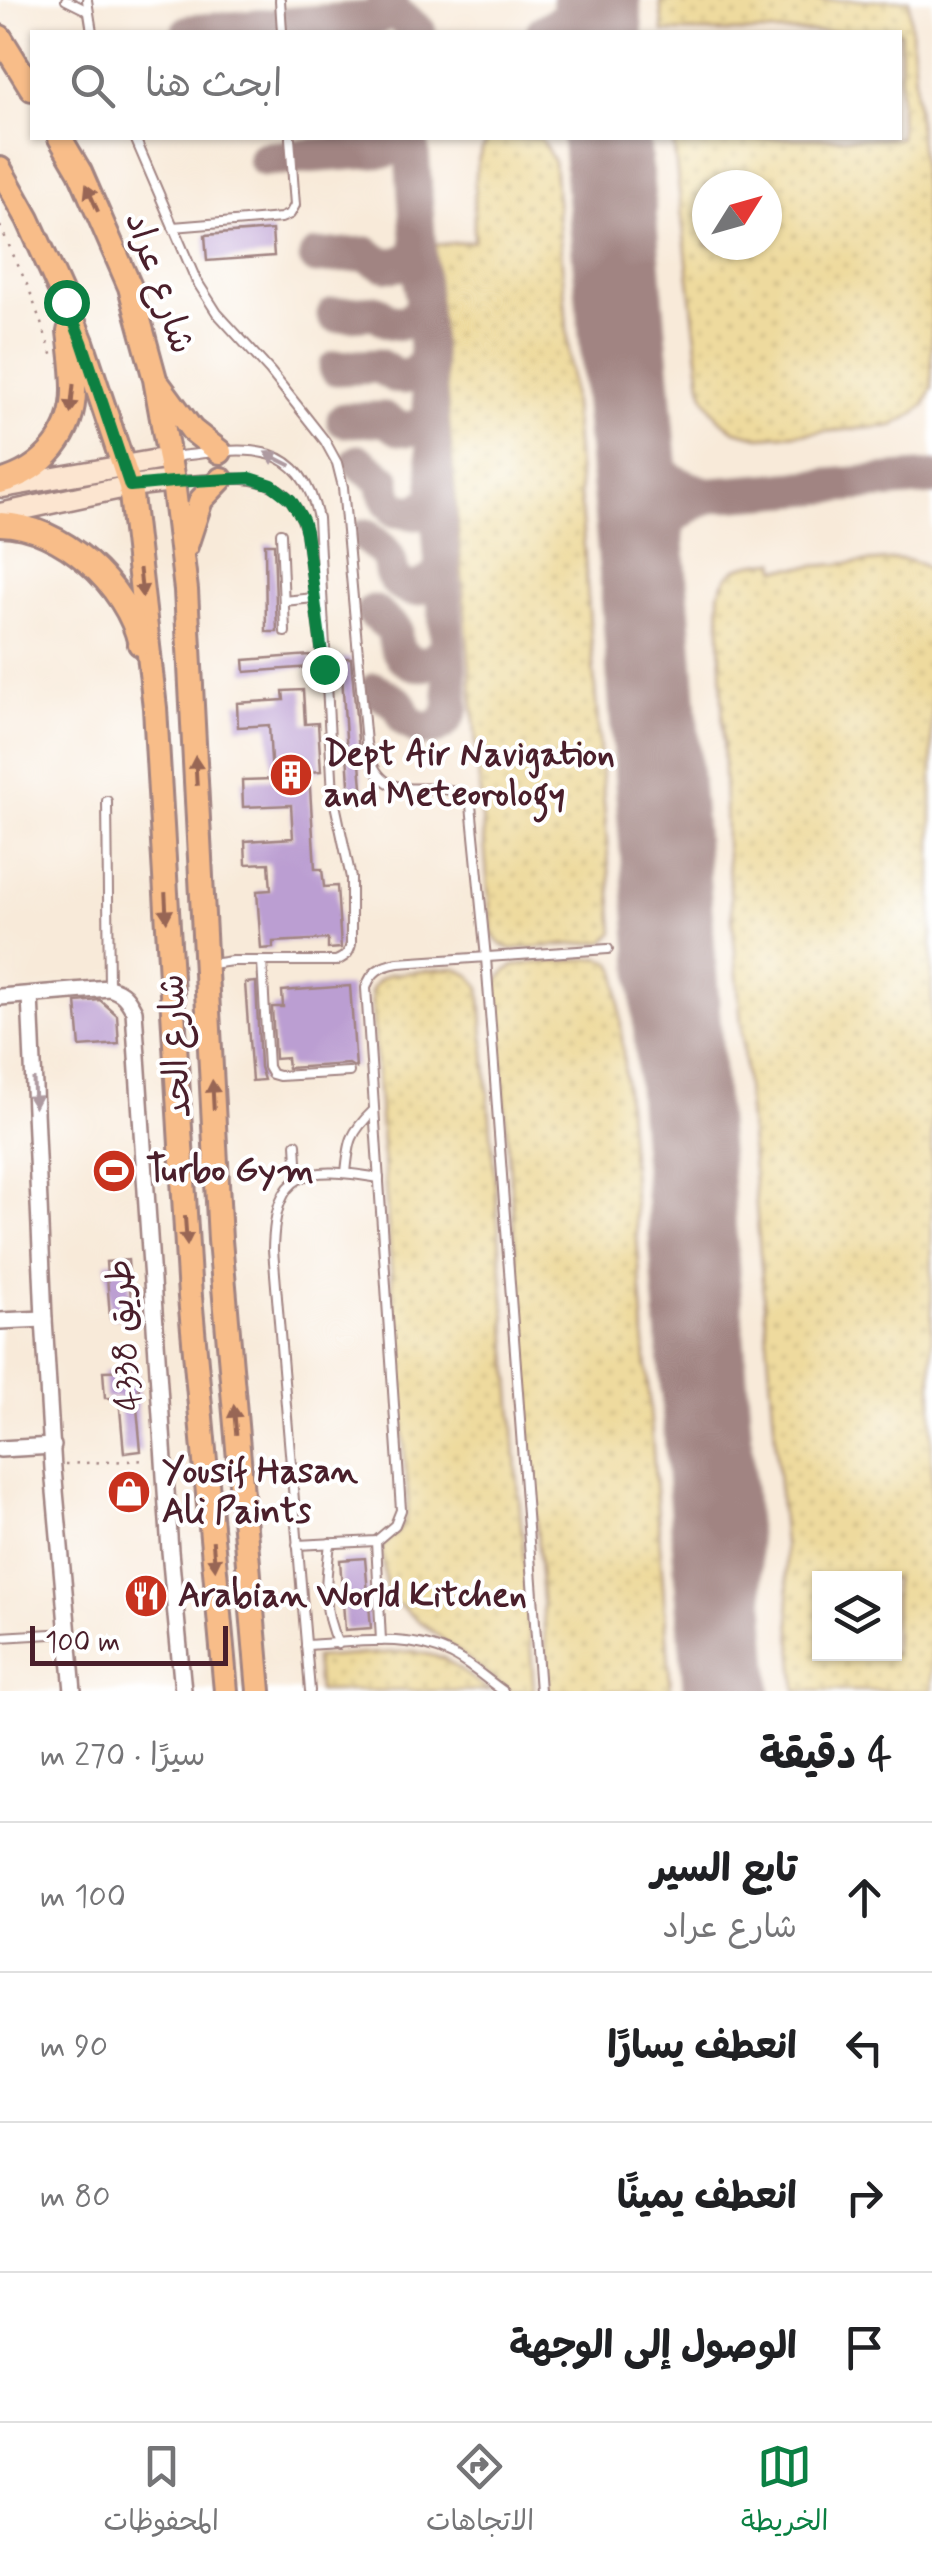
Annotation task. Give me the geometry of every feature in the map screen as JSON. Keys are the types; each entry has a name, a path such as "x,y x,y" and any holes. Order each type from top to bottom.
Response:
{"main road":[{"path":"0,36 30,86"},
{"name":"شارع عراد","path":"61,140 80,172 130,287 154,378 171,470"},
{"path":"0,170 66,302 127,476"},
{"path":"0,484 43,461 64,435 74,389 66,302"},
{"path":"154,378 192,430 220,452"},
{"path":"0,484 171,470"},
{"name":"شارع الحد","path":"171,470 182,559 220,1240 259,1691"},
{"path":"0,514 127,476"},
{"name":"شارع الحد","path":"127,476 154,708 190,1297 226,1691"},
{"path":"182,559 196,509 206,492 221,480"},
{"path":"0,524 47,534 87,559 116,593 138,633 154,708"}],"street":[{"path":"0,997 109,988"},
{"name":"طريق 4338","path":"109,988 127,997 134,1011 183,1691"},
{"path":"30,996 53,1469 73,1691"},
{"path":"0,1321 44,1319"},
{"path":"0,1449 53,1446"}],"lane":[{"path":"66,0 88,11"},
{"path":"87,0 92,30"},
{"path":"280,0 282,30"},
{"path":"135,140 206,297 325,441 337,463 343,487 368,751 376,772 388,783 404,789 454,791 468,800 472,811 540,1691"},
{"path":"173,228 290,214 296,205 290,140"},
{"path":"171,470 220,452 257,450 294,468 310,490 315,502 320,552 335,808 351,878 349,951 344,958 206,965"},
{"path":"171,470 221,480 261,480 291,500 303,520 322,664 328,680"},
{"path":"281,533 285,632"},
{"path":"308,554 320,552"},
{"path":"312,585 322,584"},
{"path":"284,601 314,598"},
{"path":"107,801 109,988"},
{"path":"298,1544 376,1541 390,1532 399,1518 402,1491 366,988 371,975 382,966 398,962 608,949"},
{"path":"262,961 268,1067 272,1074 349,1072"},
{"path":"346,1172 350,1137 374,1111"},
{"path":"296,1144 298,1178"},
{"path":"310,1691 273,1250 275,1213 298,1178 320,1171 379,1178"},
{"path":"376,1541 381,1641"},
{"path":"330,1543 327,1616 338,1644"},
{"path":"0,1637 68,1634"},
{"path":"306,1645 381,1641 441,1650 502,1691"}],"path":[{"path":"0,226 29,289 54,362"},
{"path":"53,1469 65,1464 164,1459"}],"sand":[{"path":"660,0 909,0 932,300 932,388 925,404 892,426 760,437 735,431 718,418 705,398 673,140 902,140 902,30 663,30"},
{"path":"488,140 542,140 554,162 614,932 605,942 511,949 492,935 434,245 474,241 476,172"},
{"path":"903,559 932,572 932,1691 796,1691 726,842 719,593 734,570 776,561 777,569"},
{"path":"599,958 611,962 617,972 671,1691 549,1691 496,991 503,973 520,964"},
{"path":"456,968 471,976 480,987 534,1691 509,1691 387,1596 381,1545 402,1527 408,1500 371,993 378,981 390,974"},
{"path":"413,1651 443,1658 490,1691 318,1691 315,1658"}],"building":[{"path":"272,230 274,256 207,261 205,235"},
{"path":"265,544 274,544 277,632 266,632"},
{"path":"310,655 311,667 245,672 244,660"},
{"path":"351,658 363,799 350,800 341,659"},
{"path":"303,690 305,724 318,723 321,771 309,772 315,869 322,869 324,887 337,886 341,948 328,949 328,939 273,942 273,948 261,949 257,891 271,890 269,863 246,864 245,841 293,838 291,805 243,807 242,780 272,779 269,725 238,727 237,703 284,700 283,691"},
{"path":"256,982 264,1080 252,1081 245,983"},
{"path":"350,986 356,1068 349,1064 288,1068 287,1058 275,1059 272,1007 283,1007 282,991"},
{"path":"100,1000 117,1015 119,1044 80,1047 76,1002"},
{"path":"128,1260 132,1316 110,1318 106,1262"},
{"path":"138,1370 141,1451 124,1453 119,1398 105,1398 103,1371"},
{"path":"365,1558 371,1628 345,1630 340,1560"}],"taxiway":[{"path":"385,0 417,30"},
{"path":"546,30 565,19 580,0"},
{"path":"216,30 377,18"},
{"path":"376,690 399,704 406,720 422,730 441,724 452,707 411,140"},
{"path":"265,159 387,150"},
{"path":"316,257 367,254 381,263 394,265 419,250"},
{"path":"334,315 377,312 389,321 400,322 423,309"},
{"path":"336,368 379,366 404,377 427,362"},
{"path":"344,420 384,419 399,428 410,429 425,423 431,415"},
{"path":"629,428 662,473 682,486 712,495 932,478"},
{"path":"359,462 384,481 387,497 396,510 416,513 433,501 437,492"},
{"path":"643,573 666,524 685,508 712,495"},
{"path":"366,536 386,555 392,574 404,586 425,585 442,568"},
{"path":"373,612 395,630 396,645 408,661 430,662 448,645"}],"runway":[{"path":"596,0 599,30"},
{"path":"606,140 643,573 727,1691"}],"place":[{"name":"Dept Air Navigation and Meteorology","path":"291,775"},
{"name":"Turbo Gym","path":"114,1171"},
{"name":"Yousif Hasan Ali Paints","path":"129,1492"},
{"name":"Arabian World Kitchen","path":"146,1596"}],"route":[{"path":"66,302 130,486 250,478 272,485 291,500 306,532 324,669"}]}
